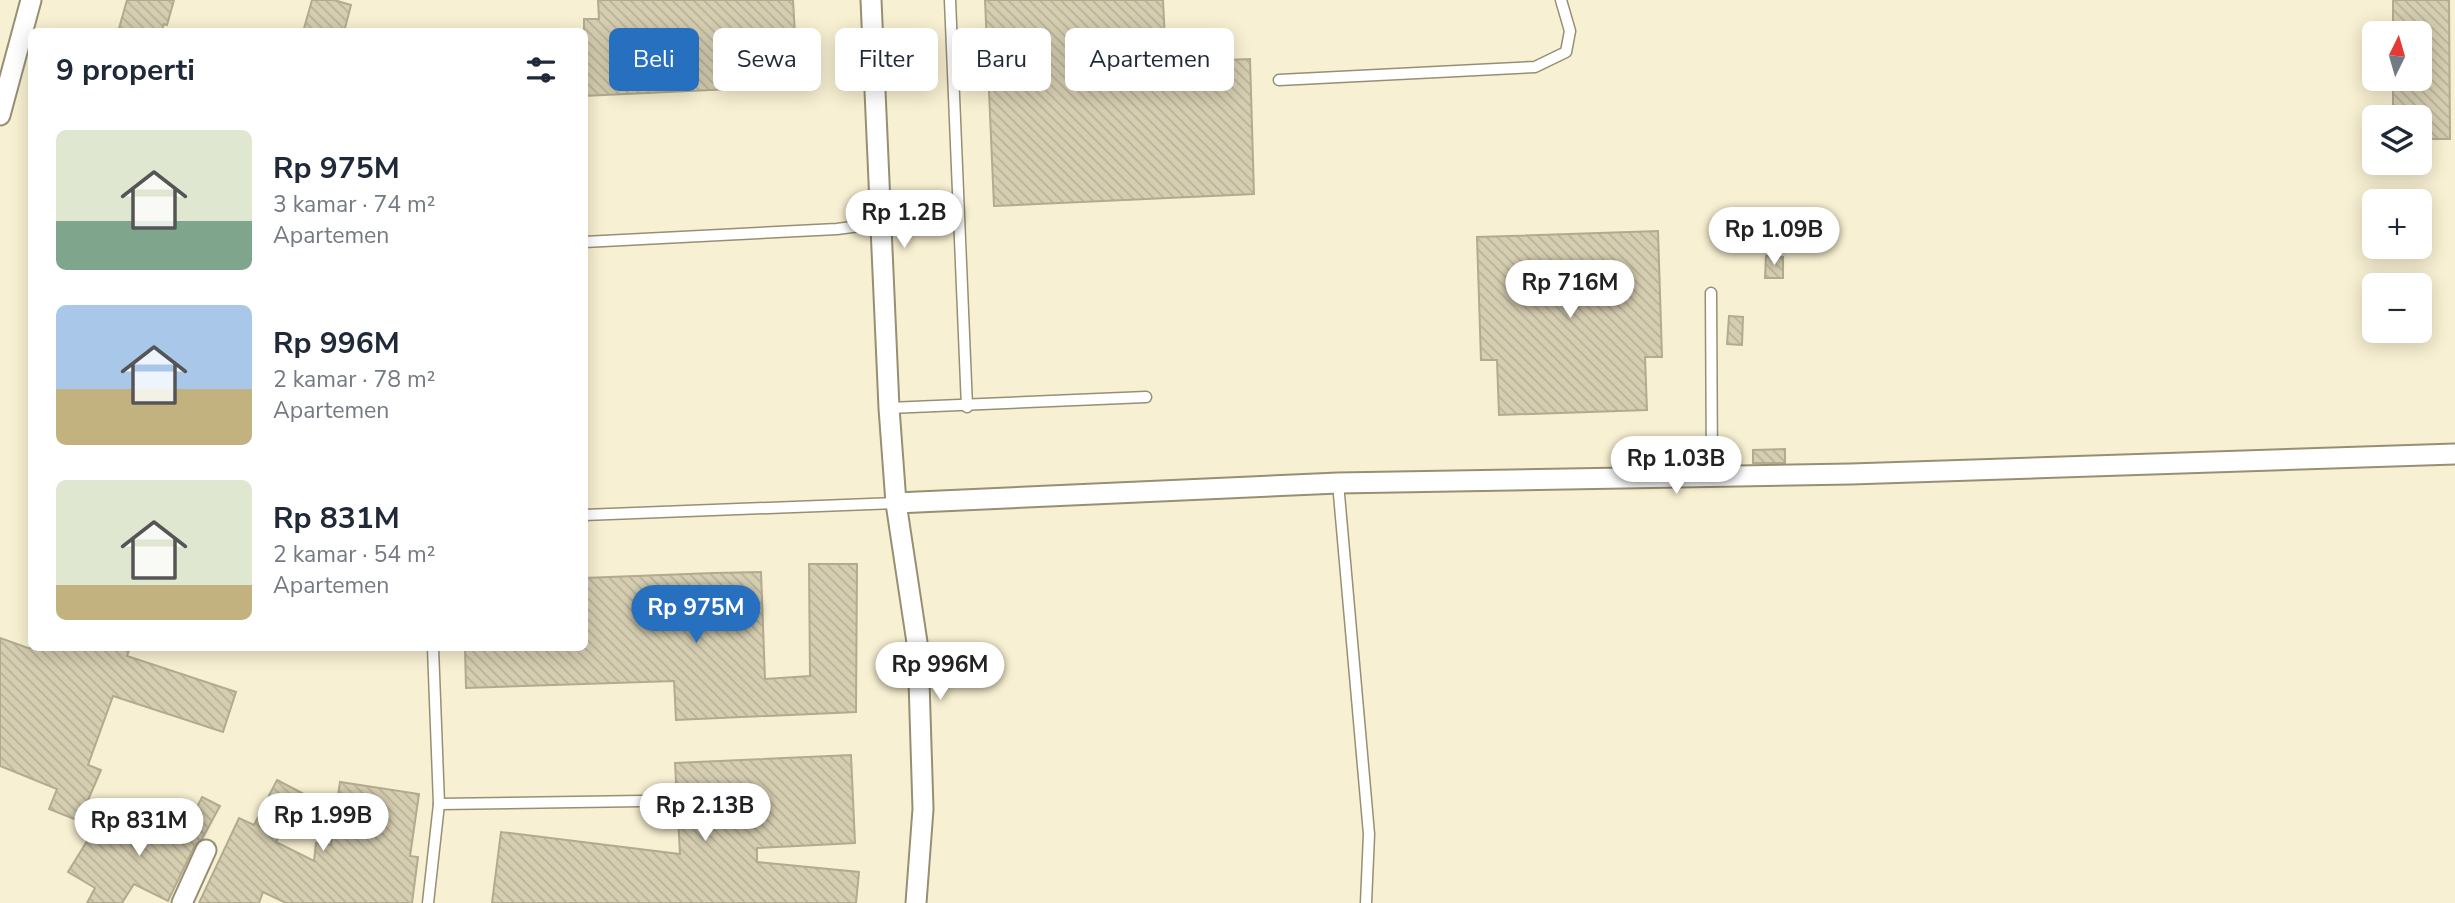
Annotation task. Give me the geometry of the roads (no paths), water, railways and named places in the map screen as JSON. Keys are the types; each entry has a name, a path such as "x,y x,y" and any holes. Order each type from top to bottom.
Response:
{"street":[{"path":"0,115 31,0"},
{"path":"871,0 883,223 889,408 896,503 918,649 923,809 916,903"},
{"path":"896,503 1338,483 1851,474 2455,454"},
{"path":"182,903 206,850"}],"lane":[{"path":"950,0 967,407"},
{"path":"1279,80 1535,66 1566,52 1570,31 1561,0"},
{"path":"588,242 883,223"},
{"path":"1711,293 1712,475"},
{"path":"889,408 967,407 1146,397"},
{"path":"1338,483 1369,834 1366,903"},
{"path":"588,515 896,503"},
{"path":"428,903 439,804 433,651"},
{"path":"439,804 642,801"}]}
